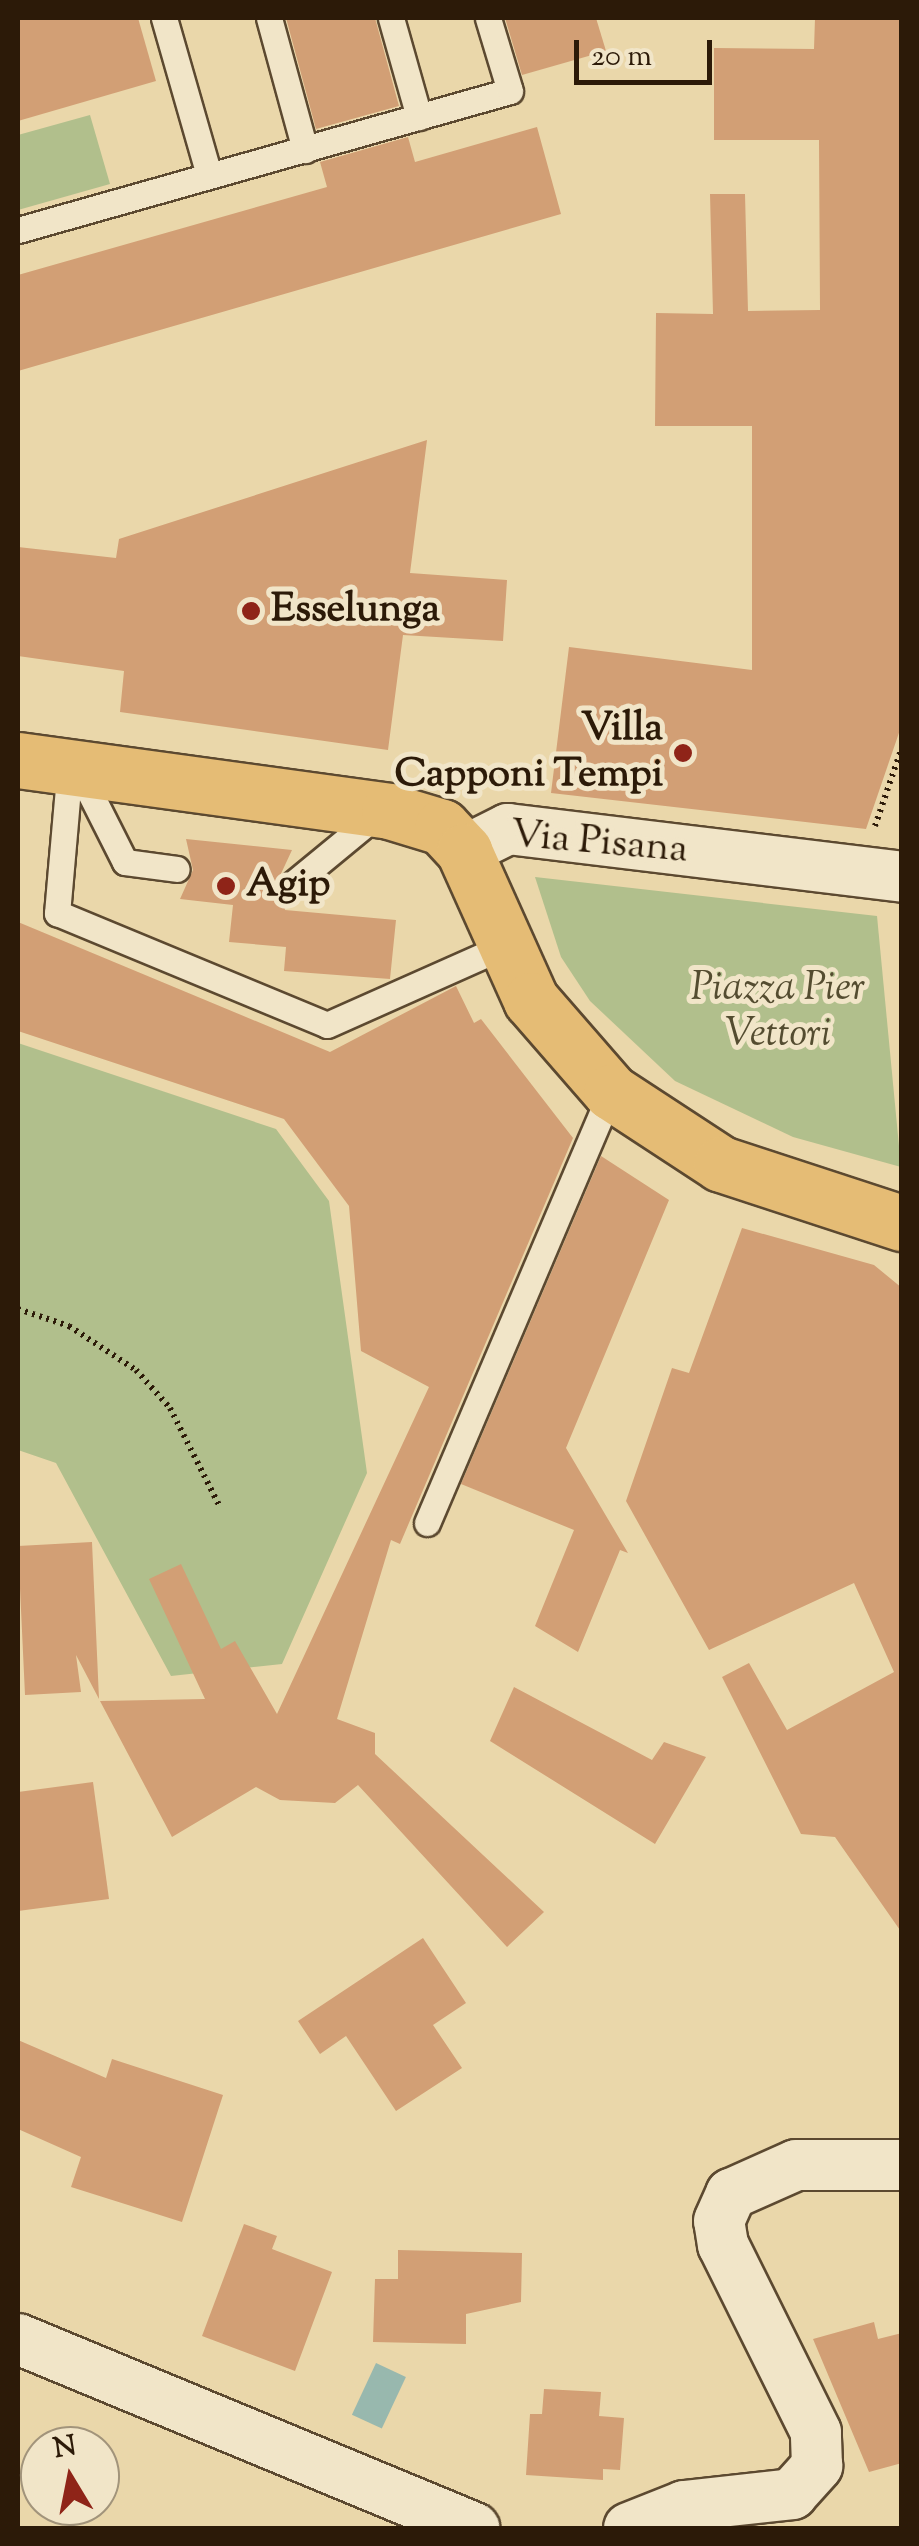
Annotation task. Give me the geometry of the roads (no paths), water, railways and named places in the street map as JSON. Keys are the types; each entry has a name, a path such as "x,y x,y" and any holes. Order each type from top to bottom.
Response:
{"main road":[{"name":"Via Pisana","path":"55,764 382,810 442,827 464,851"},
{"path":"464,851 500,948 558,1035 612,1092 721,1164 897,1220"}],"street":[{"name":"Via Pisana","path":"464,851 508,829 902,878"},
{"path":"629,2528 684,2506 792,2494 817,2466 816,2432 723,2244 719,2220 730,2194 796,2165 902,2165"},
{"path":"18,2339 474,2528"}],"lane":[{"path":"164,18 209,175"},
{"path":"269,18 306,150"},
{"path":"391,18 419,117"},
{"path":"18,230 510,91 488,18"},
{"path":"55,764 125,862 177,870"},
{"path":"55,764 57,913 326,1024 500,948"},
{"path":"294,884 382,810"},
{"path":"427,1523 612,1092"}],"water":[{"path":"376,2363 406,2377 382,2429 352,2415"}],"place":[{"name":"Esselunga","path":"251,611"},
{"name":"Villa Capponi Tempi","path":"683,753"},
{"name":"Agip","path":"226,886"}],"park label":[{"name":"Piazza Pier Vettori","path":"778,1013"}]}
